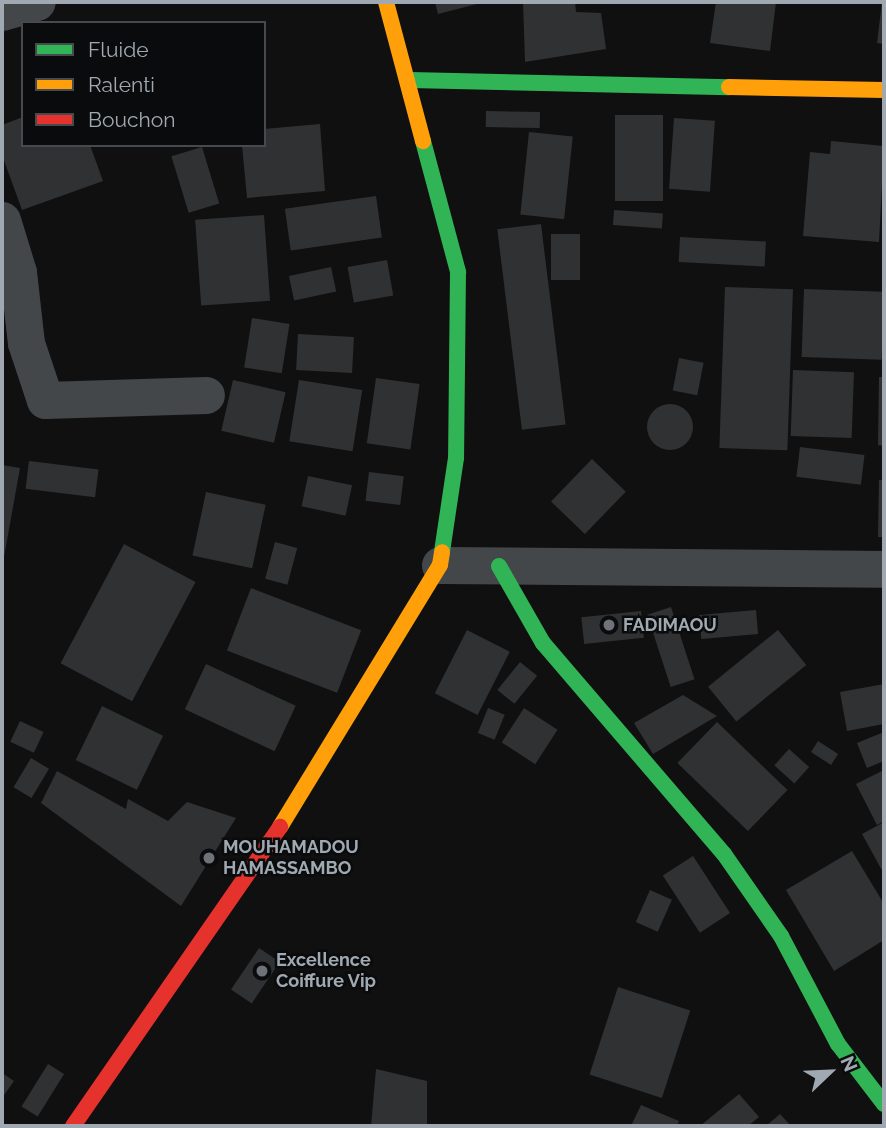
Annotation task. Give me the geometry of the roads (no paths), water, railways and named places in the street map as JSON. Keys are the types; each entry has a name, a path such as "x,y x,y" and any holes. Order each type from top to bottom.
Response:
{"street":[{"path":"2,12 37,2"},
{"path":"73,1126 252,874 440,565 456,458 458,272 410,80 386,2"},
{"path":"410,80 884,90"},
{"path":"2,220 18,272 26,343 45,400 206,395"},
{"path":"440,565 884,569"},
{"path":"499,566 543,643 724,854 781,936 838,1044 884,1104"}],"place":[{"name":"FADIMAOU","path":"609,625"},
{"name":"MOUHAMADOU HAMASSAMBO","path":"209,858"},
{"name":"Excellence Coiffure Vip","path":"262,971"}]}
